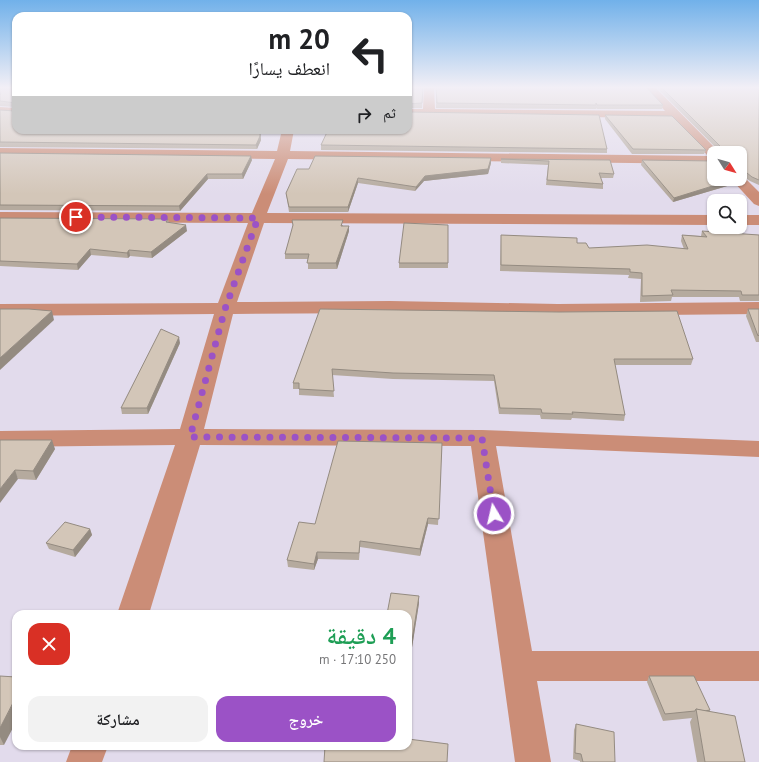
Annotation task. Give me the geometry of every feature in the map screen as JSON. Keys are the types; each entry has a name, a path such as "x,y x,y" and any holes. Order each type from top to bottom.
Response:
{"street":[{"path":"683,123 707,147"},
{"path":"134,610 190,437 225,309 258,218 283,156 287,134"},
{"path":"0,152 707,160"},
{"path":"745,186 759,201"},
{"path":"0,217 707,220"},
{"path":"747,220 759,220"},
{"path":"0,310 390,307 558,310 759,308"},
{"path":"0,439 190,437 482,438 759,449"},
{"path":"482,438 533,762"},
{"path":"518,666 759,666"},
{"path":"84,762 88,750"}],"building":[{"path":"0,123 12,123 12,134 260,134 256,145 0,142"},
{"path":"412,123 601,123 607,149 321,145 326,134 412,134"},
{"path":"611,123 679,123 706,150 633,149"},
{"path":"697,123 759,123 759,180 747,173 747,146 720,146"},
{"path":"0,153 251,156 242,174 207,174 179,206 0,205"},
{"path":"315,156 491,158 488,169 425,176 416,187 358,178 348,207 289,207 286,193 297,169 309,169"},
{"path":"501,159 610,160 614,174 599,173 603,184 547,180 549,161"},
{"path":"642,160 707,161 707,186 713,186 674,198"},
{"path":"0,218 168,219 166,222 186,225 151,252 129,250 127,253 90,249 77,264 0,261"},
{"path":"292,220 343,220 341,226 349,226 336,263 307,263 309,254 285,254 293,225"},
{"path":"404,223 448,225 448,263 399,263"},
{"path":"702,231 707,231 707,234 759,235 759,295 742,295 741,291 671,290 673,295 642,296 642,273 630,272 630,269 501,265 501,235 577,238 577,243 586,243 589,248 647,245 688,249 682,235 707,237"},
{"path":"0,309 29,309 52,311 0,358"},
{"path":"320,309 559,312 677,311 693,359 614,359 625,415 572,412 573,414 542,413 541,409 500,408 494,375 393,373 332,369 334,391 299,389 299,383 293,383"},
{"path":"748,309 759,309 758,336"},
{"path":"161,329 179,337 147,408 121,408"},
{"path":"0,440 52,440 33,471 15,470 0,489"},
{"path":"338,441 442,443 439,519 428,518 420,549 360,541 359,553 317,552 314,564 287,560 299,522 315,524"},
{"path":"65,522 90,529 73,550 46,543"},
{"path":"391,593 419,596 412,640 412,610 388,610"},
{"path":"0,676 12,677 12,705 0,728"},
{"path":"649,676 694,676 710,710 704,711 696,709 695,711 665,714"},
{"path":"696,709 735,716 745,762 705,762"},
{"path":"576,724 614,732 615,762 583,762 581,754 575,753"},
{"path":"412,740 448,744 447,762 324,762 325,750 412,750"}],"route":[{"path":"76,217 258,218 225,309 190,437 482,438 494,514"}]}
